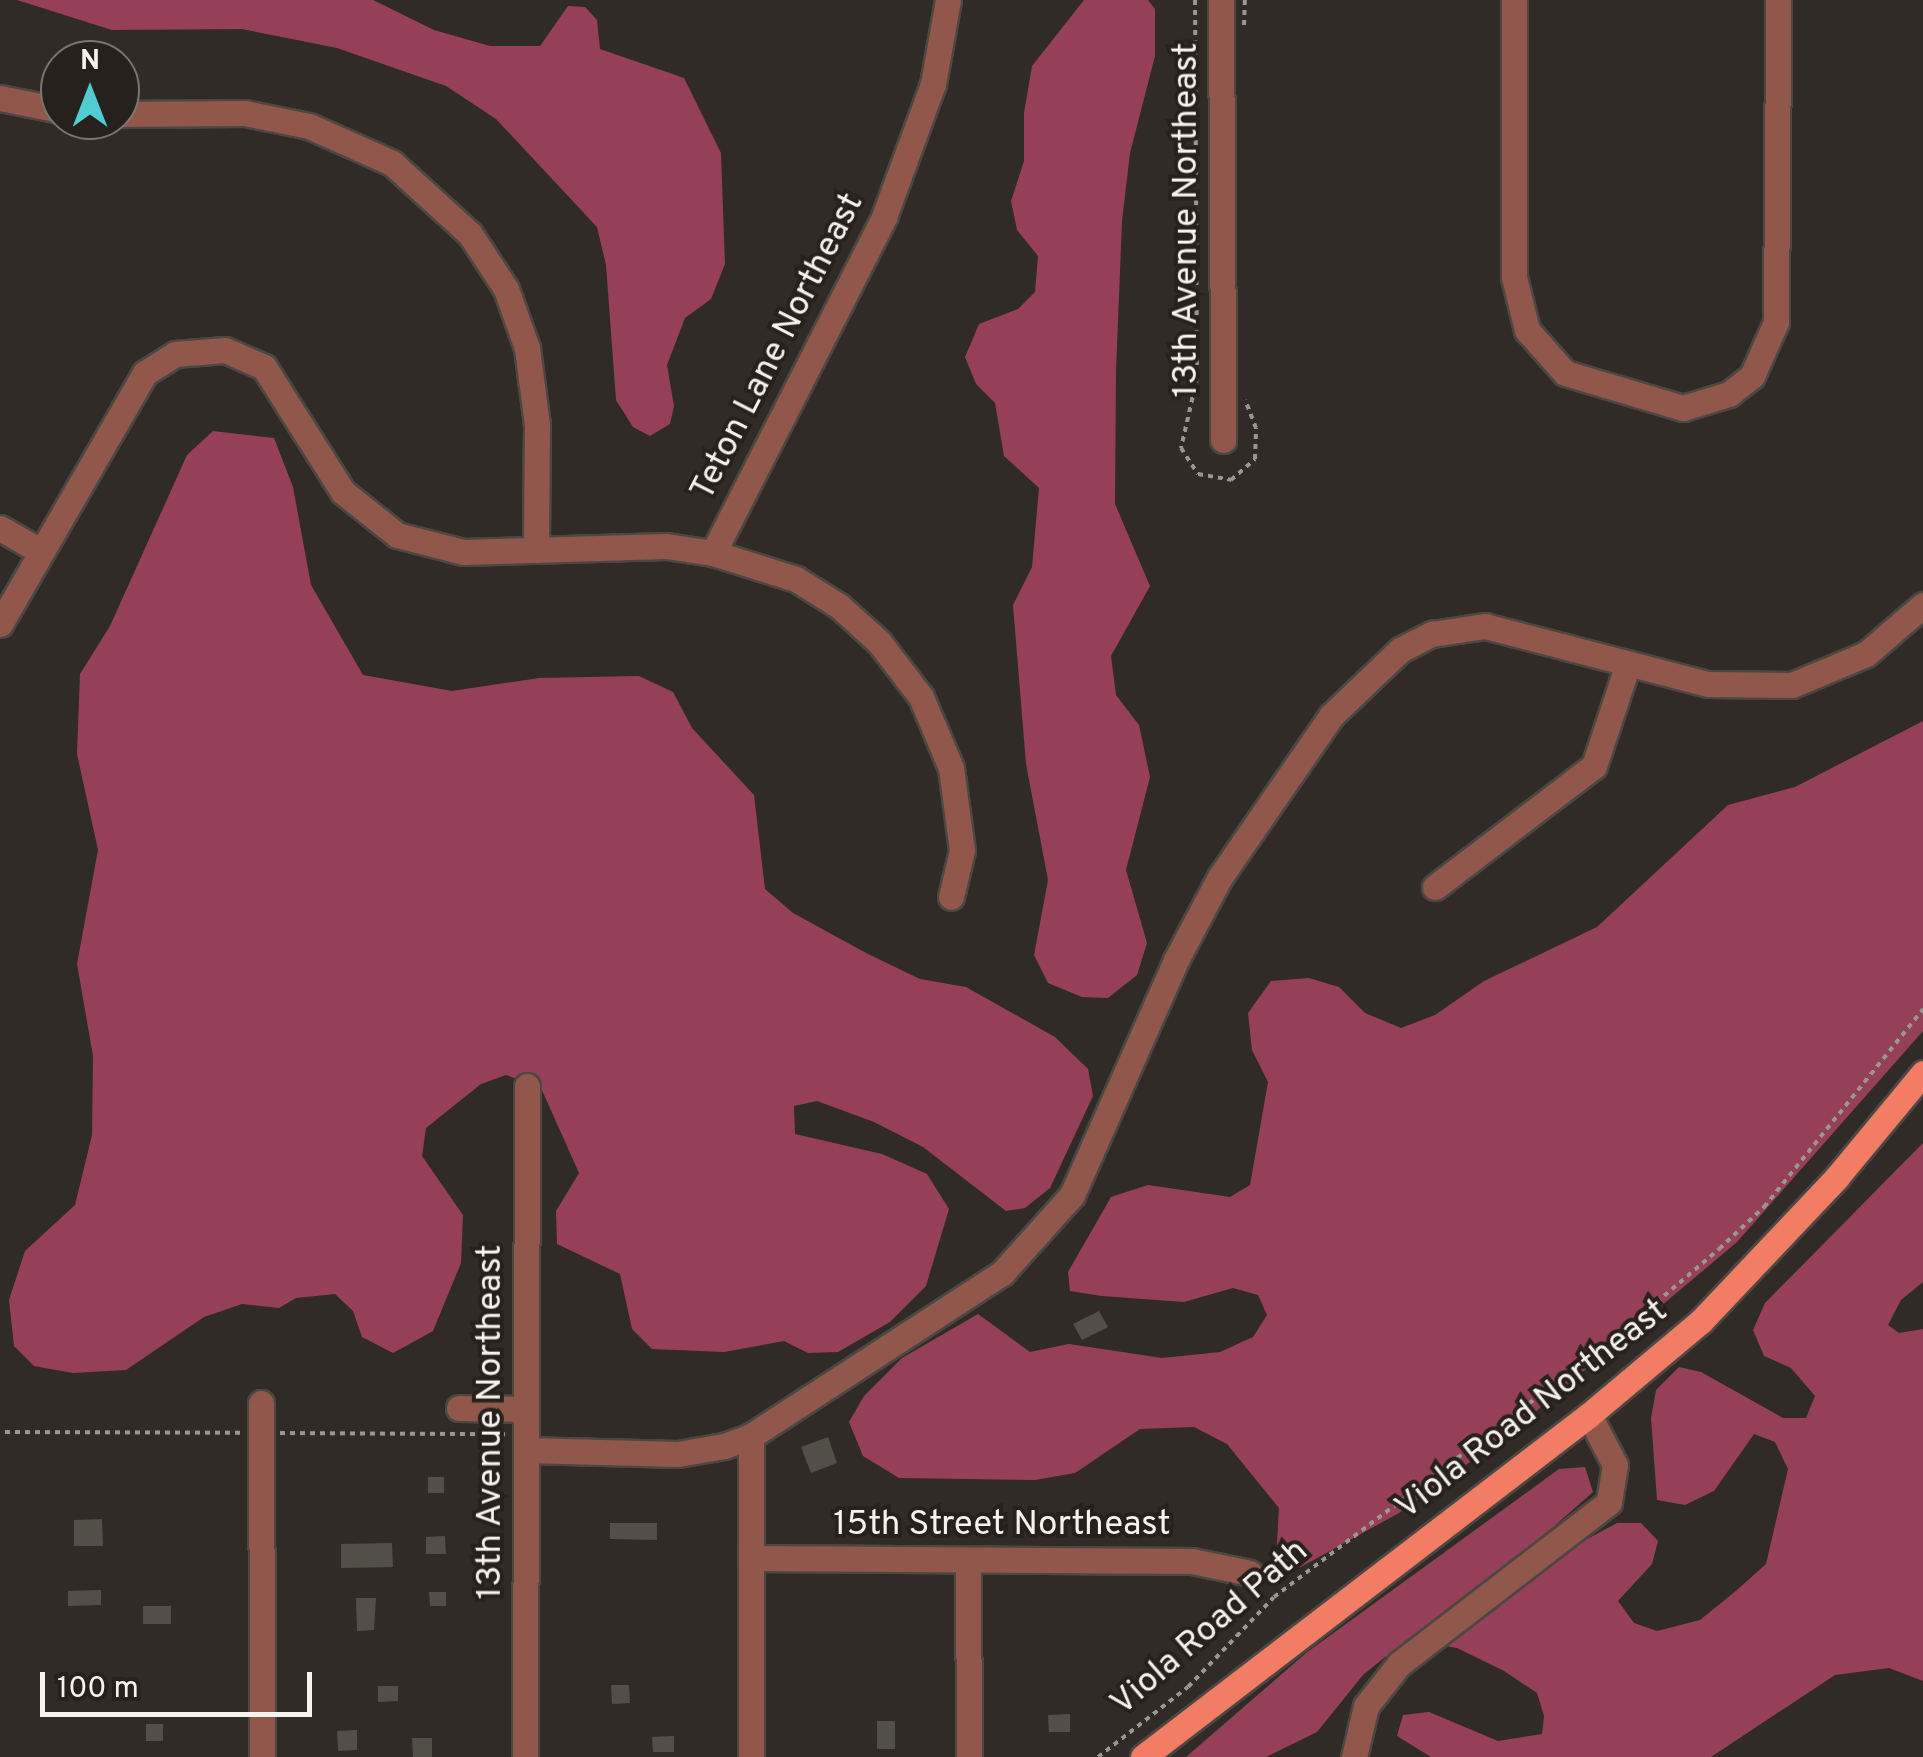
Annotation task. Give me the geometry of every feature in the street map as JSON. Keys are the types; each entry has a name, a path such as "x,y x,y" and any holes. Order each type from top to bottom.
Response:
{"main road":[{"name":"Viola Road Northeast","path":"1142,1757 1588,1415 1731,1293 1923,1073"}],"street":[{"name":"Teton Lane Northeast","path":"0,624 145,374 176,354 200,350 225,350 264,367 324,466 370,519 428,546 536,550 666,546 714,553 884,216 933,84 948,0"},
{"name":"13th Avenue Northeast","path":"1221,0 1223,440"},
{"path":"1514,0 1514,278 1527,330 1565,374 1683,408 1729,394 1752,376 1776,322 1778,0"},
{"path":"0,98 40,106"},
{"path":"140,114 246,113 309,126 392,163 448,211 498,276 527,348 537,425 536,550"},
{"path":"0,528 40,551"},
{"path":"714,553 796,578 839,606 879,642 921,697 951,768 962,816 951,898"},
{"path":"526,1450 678,1454 751,1436 982,1288 1054,1221 1109,1118 1200,912 1330,716 1374,667 1432,634 1484,626 1708,684 1792,686 1866,654 1923,605"},
{"path":"1435,888 1594,766 1628,664"},
{"name":"13th Avenue Northeast","path":"525,1757 527,1086"},
{"path":"261,1403 262,1757"},
{"path":"459,1408 526,1409"},
{"path":"1354,1757 1366,1706 1400,1664 1609,1502 1615,1465 1588,1415"},
{"path":"751,1436 752,1757"},
{"name":"15th Street Northeast","path":"752,1558 1192,1561 1250,1573"},
{"path":"968,1560 970,1757"}],"path":[{"name":"Viola Road Path","path":"1098,1757 1188,1687 1274,1597 1596,1353 1719,1249 1798,1166 1923,1009"}],"shaded area":[{"path":"17,0 373,0 434,30 490,46 540,46 568,6 585,7 597,20 600,49 684,78 721,153 725,264 711,299 685,318 667,365 674,406 670,424 650,436 633,427 616,400 606,265 597,227 496,119 446,86 337,48 242,29 112,30"},
{"path":"1084,0 1148,0 1155,9 1155,56 1130,153 1122,221 1116,371 1115,504 1150,586 1111,656 1116,695 1139,725 1150,777 1126,870 1147,943 1137,975 1108,998 1082,997 1048,983 1034,955 1048,880 1026,764 1013,605 1032,567 1039,488 1004,456 995,403 976,384 965,357 979,324 1018,309 1035,292 1038,256 1017,230 1011,201 1024,161 1024,113 1032,66"},
{"path":"213,431 274,438 293,487 311,585 363,675 452,691 539,678 639,676 673,692 692,728 754,795 765,889 793,913 868,954 920,979 966,987 1055,1037 1088,1069 1093,1096 1050,1188 1025,1208 1006,1211 923,1147 874,1122 817,1101 794,1106 795,1134 882,1154 927,1174 949,1209 926,1286 890,1322 838,1352 808,1353 784,1341 724,1352 652,1349 632,1329 620,1274 557,1244 556,1211 579,1173 541,1088 506,1075 481,1084 426,1128 422,1156 463,1215 461,1263 433,1331 393,1353 362,1337 353,1311 335,1294 296,1298 279,1308 242,1304 204,1317 126,1370 73,1373 34,1366 14,1346 9,1300 25,1251 75,1205 92,1135 93,1056 77,964 98,850 77,754 80,674 110,626 187,455"},
{"path":"1923,721 1923,1031 1737,1242 1509,1434 1399,1513 1299,1568 1284,1567 1277,1543 1279,1508 1227,1444 1194,1427 1140,1429 1075,1473 1035,1480 899,1478 863,1456 849,1422 864,1396 902,1358 978,1314 1030,1352 1069,1344 1162,1358 1220,1352 1253,1337 1267,1315 1258,1295 1233,1288 1184,1302 1102,1296 1070,1291 1068,1272 1111,1197 1148,1185 1230,1197 1250,1185 1268,1082 1252,1050 1248,1013 1271,981 1309,978 1339,987 1365,1013 1401,1028 1435,1015 1484,981 1597,927 1728,805 1795,787"},
{"path":"1923,1143 1923,1282 1901,1300 1888,1325 1899,1333 1923,1329 1923,1681 1889,1668 1835,1675 1711,1757 1431,1757 1397,1736 1403,1715 1429,1712 1498,1741 1542,1734 1544,1716 1537,1693 1504,1671 1457,1648 1434,1644 1395,1649 1363,1675 1317,1732 1266,1757 1186,1757 1306,1653 1559,1469 1585,1467 1593,1492 1534,1544 1535,1567 1617,1523 1641,1523 1658,1541 1652,1564 1618,1601 1634,1623 1657,1631 1700,1620 1737,1590 1766,1564 1788,1469 1775,1442 1754,1434 1714,1491 1685,1505 1657,1500 1651,1418 1656,1390 1679,1367 1701,1372 1783,1418 1806,1418 1815,1396 1791,1368 1764,1356 1753,1330 1765,1303"}],"building":[{"path":"1099,1311 1108,1327 1082,1340 1073,1324"},
{"path":"828,1437 837,1463 811,1473 801,1447"},
{"path":"428,1477 444,1477 444,1493 428,1493"},
{"path":"102,1519 103,1546 74,1546 74,1520"},
{"path":"610,1523 657,1523 657,1540 610,1539"},
{"path":"445,1536 446,1554 426,1554 426,1537"},
{"path":"392,1543 393,1567 341,1568 341,1544"},
{"path":"101,1590 101,1605 68,1606 68,1591"},
{"path":"429,1592 446,1592 446,1606 430,1606"},
{"path":"356,1598 376,1598 374,1630 357,1631"},
{"path":"143,1606 171,1606 171,1624 143,1624"},
{"path":"611,1685 629,1685 630,1703 612,1704"},
{"path":"378,1686 398,1686 398,1701 378,1702"},
{"path":"1070,1714 1070,1732 1049,1732 1048,1715"},
{"path":"877,1721 895,1721 895,1749 877,1749"},
{"path":"146,1724 163,1724 163,1741 146,1741"},
{"path":"357,1730 357,1750 338,1751 337,1731"},
{"path":"674,1736 674,1752 653,1752 652,1737"},
{"path":"412,1738 432,1738 432,1757 413,1757"}]}
